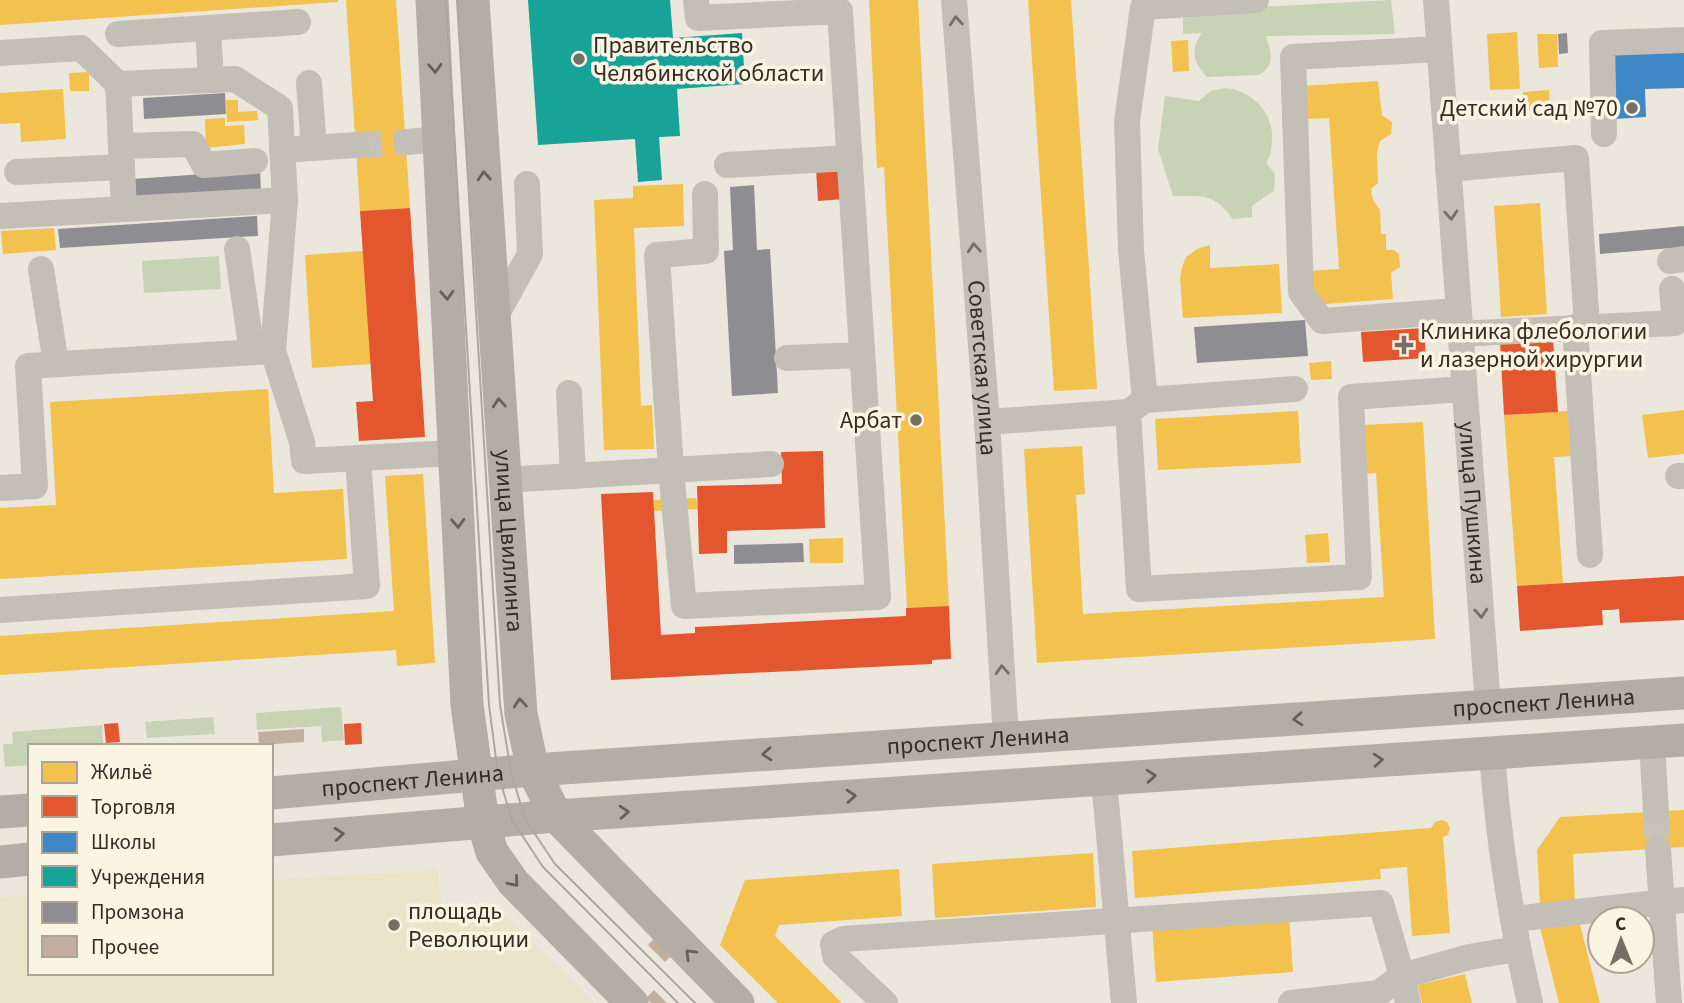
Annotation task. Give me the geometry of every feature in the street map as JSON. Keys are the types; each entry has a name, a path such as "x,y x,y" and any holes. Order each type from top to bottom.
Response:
{"main road":[{"name":"улица Цвиллинга","path":"432,0 466,692 483,822 492,852 513,882 632,1003"},
{"name":"улица Цвиллинга","path":"472,0 521,714 533,770 556,816 738,1003"},
{"name":"проспект Ленина","path":"273,793 533,770 1684,693"},
{"name":"улица Пушкина","path":"1488,706 1492,753"},
{"name":"проспект Ленина","path":"273,840 556,816 1668,741"},
{"path":"0,812 28,810"},
{"path":"0,862 28,859"}],"street":[{"path":"696,0 698,18 840,11 878,597 684,606 671,470 657,255 706,251 705,194"},
{"name":"Советская улица","path":"954,0 987,422 1006,738"},
{"path":"1256,0 1143,7 1126,121 1139,589 1359,577 1351,397 1464,389"},
{"name":"улица Пушкина","path":"1436,0 1488,706"},
{"path":"118,34 298,22"},
{"path":"208,28 211,80"},
{"path":"1604,134 1602,43 1684,40"},
{"path":"0,52 81,48 118,84 124,209"},
{"path":"1439,49 1293,57 1301,292 1322,321 1581,327 1675,323 1672,289"},
{"path":"118,84 235,79 280,108 285,200 262,352"},
{"path":"309,83 314,148"},
{"path":"406,142 439,139"},
{"path":"17,172 193,144 204,165 255,161"},
{"path":"282,150 356,145"},
{"path":"727,165 850,158"},
{"path":"1448,169 1576,158 1590,555"},
{"path":"493,321 530,254 527,184"},
{"path":"0,216 285,200"},
{"path":"237,249 262,352 302,442 304,461 454,453"},
{"path":"41,269 56,365"},
{"path":"0,488 35,486 28,366 262,352"},
{"path":"787,358 862,355"},
{"path":"987,422 1295,389"},
{"path":"569,393 573,476"},
{"path":"0,610 367,586 358,458"},
{"path":"504,480 771,464"},
{"path":"1656,812 1668,741"},
{"name":"улица Пушкина","path":"1492,753 1494,789 1517,949 1530,1003"},
{"path":"1104,779 1124,1003"},
{"path":"1658,849 1673,901 1670,1003"},
{"path":"1514,919 1673,901"},
{"path":"885,1003 835,956 833,944 843,939 1381,904 1408,1003"},
{"path":"1300,1003 1379,993 1402,976 1469,957 1517,949"}],"green space":[{"path":"1391,0 1395,34 1266,36 1270,64 1258,75 1207,77 1195,56 1196,45 1202,33 1183,34 1183,11"},
{"path":"1225,88 1252,98 1265,112 1272,130 1271,152 1266,162 1275,174 1274,191 1252,206 1252,217 1232,219 1214,200 1200,196 1173,196 1158,149 1165,96 1199,101 1211,91"},
{"path":"219,256 221,289 144,293 142,261"},
{"path":"341,707 344,740 322,742 321,726 257,730 256,713"},
{"path":"213,717 215,734 147,738 145,722"},
{"path":"102,725 103,743 28,744 28,765 5,767 3,744 13,744 12,732"}],"shaded area":[{"name":"площадь Революции","path":"438,870 442,910 493,903 594,1003 0,1003 0,897 28,895 28,975 273,975 273,880"}],"building: Жильё":[{"path":"0,0 338,0 338,2 0,25"},
{"path":"346,0 396,0 410,208 360,211"},
{"path":"869,0 918,0 949,606 907,608 884,167 877,168"},
{"path":"1028,0 1071,0 1097,389 1054,391"},
{"path":"1517,32 1520,89 1490,90 1487,34"},
{"path":"1537,34 1557,34 1558,67 1539,68"},
{"path":"1188,40 1189,71 1173,72 1171,41"},
{"path":"89,72 89,91 70,91 69,73"},
{"path":"1378,81 1382,115 1392,122 1391,134 1380,141 1377,154 1378,183 1371,189 1373,200 1380,210 1381,234 1386,234 1386,250 1394,250 1399,254 1400,267 1391,273 1393,299 1313,305 1310,271 1339,269 1329,118 1305,119 1303,86"},
{"path":"63,89 66,139 21,142 20,123 0,124 0,93"},
{"path":"1549,90 1550,109 1524,111 1523,92"},
{"path":"226,100 238,100 238,112 257,111 258,120 227,122"},
{"path":"225,118 225,126 244,125 245,144 206,148 205,119"},
{"path":"683,184 684,226 634,228 641,406 652,405 654,449 604,450 594,200 633,198 633,186"},
{"path":"1540,203 1547,314 1501,317 1494,206"},
{"path":"54,228 56,250 3,254 1,231"},
{"path":"1210,245 1210,268 1279,264 1282,313 1183,318 1180,279 1182,267 1186,257 1197,249"},
{"path":"363,251 371,364 312,368 305,255"},
{"path":"1331,361 1332,379 1311,380 1309,363"},
{"path":"268,389 274,493 343,489 347,559 0,579 0,508 56,505 50,402"},
{"path":"1684,410 1684,454 1648,458 1642,415"},
{"path":"1298,411 1301,463 1158,470 1155,419"},
{"path":"1568,411 1571,456 1554,457 1563,583 1517,586 1504,415"},
{"path":"1423,422 1435,639 1037,663 1024,449 1082,446 1085,494 1076,495 1083,614 1384,597 1376,473 1365,474 1362,425"},
{"path":"423,474 435,663 397,666 396,650 0,675 0,636 394,611 385,476"},
{"path":"696,498 698,509 654,511 654,500"},
{"path":"1328,533 1330,562 1307,563 1305,535"},
{"path":"843,538 843,563 810,563 809,539"},
{"path":"1684,810 1684,847 1573,854 1575,903 1540,905 1537,850 1560,817"},
{"path":"1435,822 1447,822 1450,828 1448,835 1443,837 1450,933 1412,936 1407,867 1380,869 1381,879 1135,898 1132,851 1431,828"},
{"path":"1093,853 1096,907 935,918 932,864"},
{"path":"899,869 902,916 779,925 775,936 842,1003 778,1003 720,945 745,880"},
{"path":"1289,915 1293,972 1156,982 1152,924"},
{"path":"1578,917 1586,948 1586,975 1593,975 1600,1003 1559,1003 1540,927"},
{"path":"1465,974 1472,1003 1422,1003 1418,985"}],"building: Торговля":[{"path":"842,168 844,199 818,201 816,169"},
{"path":"410,208 425,437 359,441 356,402 373,401 360,211"},
{"path":"1424,328 1426,358 1363,362 1361,332"},
{"path":"1553,339 1558,412 1504,415 1500,342"},
{"path":"823,451 825,528 727,531 727,553 699,554 697,486 782,484 781,452"},
{"path":"653,492 661,635 695,633 695,627 906,616 906,608 949,606 951,659 932,660 932,664 611,680 601,494"},
{"path":"1684,576 1684,620 1620,623 1619,609 1602,610 1603,625 1520,631 1517,586"},
{"path":"118,723 120,742 106,743 104,724"},
{"path":"361,723 362,744 345,745 344,724"}],"building: Школы":[{"path":"1684,46 1684,88 1645,89 1646,117 1615,119 1612,49"}],"building: Учреждения":[{"path":"528,0 670,0 673,38 742,33 745,84 677,89 680,136 659,137 662,180 638,182 635,139 538,145"}],"building: Промзона":[{"path":"1567,33 1568,53 1559,54 1558,34"},
{"path":"225,93 226,114 144,119 143,98"},
{"path":"260,170 261,190 134,199 133,179"},
{"path":"754,185 757,250 770,249 778,393 732,396 724,251 733,250 730,187"},
{"path":"257,216 258,236 60,248 58,229"},
{"path":"1684,226 1684,247 1600,254 1599,234"},
{"path":"1305,320 1308,356 1197,363 1194,327"},
{"path":"803,543 804,562 734,564 734,545"}],"building: Прочее":[{"path":"304,729 304,742 259,744 258,732"},
{"path":"656,937 673,954 665,962 648,945"},
{"path":"654,990 667,1003 651,1003 646,998"}],"tunnel":[{"path":"356,145 406,142"},
{"path":"1656,812 1658,849"}],"tram line":[{"path":"446,0 489,705 498,774 512,820 543,867 678,1003"},
{"path":"457,0 500,705 511,772 525,819 555,864 695,1003"}],"place":[{"name":"Правительство Челябинской области","path":"579,59"},
{"name":"Детский сад №70","path":"1632,108"},
{"name":"Клиника флебологии и лазерной хирургии","path":"1404,345"},
{"name":"Арбат","path":"916,420"},
{"name":"площадь Революции","path":"394,925"}]}
